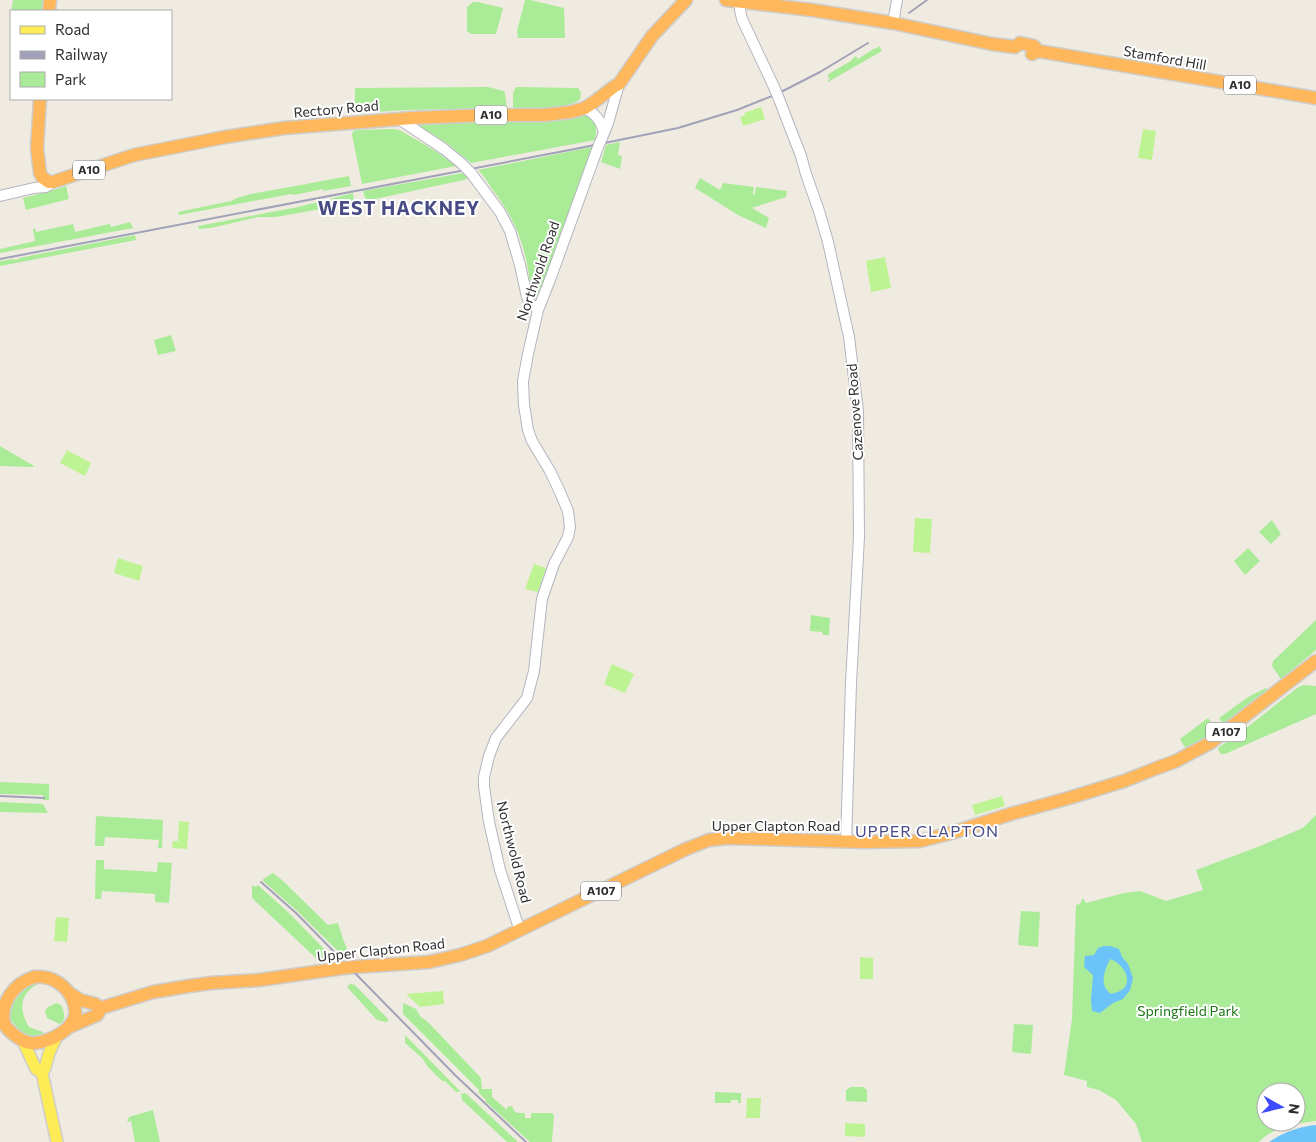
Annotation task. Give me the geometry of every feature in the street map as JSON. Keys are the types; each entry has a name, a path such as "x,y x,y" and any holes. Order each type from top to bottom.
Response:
{"highway":[{"name":"Northwold Road","path":"619,84 652,36 686,0"},
{"name":"Stamford Hill","path":"726,0 812,10 893,23 992,44 1015,47 1020,43 1034,46 1038,51 1316,98"},
{"name":"Rectory Road","path":"53,182 134,155 224,137 284,128 398,120 544,115 571,112 584,108 619,84"},
{"path":"40,100 37,148 40,173"},
{"name":"A10","path":"40,173 49,182 53,182"},
{"name":"Upper Clapton Road","path":"69,1026 97,1015 101,1008 153,992 211,983 259,980 348,968 404,964 448,958 487,946 686,849 709,840 726,838 846,842 920,841 935,838 1014,813 1084,794 1166,765 1210,744 1316,662"},
{"path":"22,1041 2,1023 3,1009 7,997 6,993 24,981 39,977 47,978 58,982 80,1000 95,1004 101,1008"},
{"path":"68,992 75,1011 74,1019 69,1026"},
{"name":"A107","path":"22,1041 35,1043 57,1036 69,1026"}],"main road":[{"path":"42,1073 46,1068 49,1053 57,1036"},
{"path":"22,1041 36,1069 42,1073 57,1142"}],"street":[{"path":"893,23 897,0"},
{"name":"Cazenove Road","path":"740,2 741,18 774,87 801,156 819,211 828,242 849,337 858,411 859,537 851,683 846,842"},
{"name":"Northwold Road","path":"520,931 488,822 484,786 488,756 496,738 527,698 534,671 542,599 554,564 568,537 570,527 570,518 562,497 550,471 532,441 526,420 523,381 538,310 614,106 619,84"},
{"path":"584,108 598,119 602,125 601,139"},
{"path":"398,120 444,149 461,163 471,173 500,212 510,231 527,297 538,310"},
{"path":"34,188 38,183 40,173"},
{"name":"Rectory Road","path":"0,196 46,187 53,182"}],"green space":[{"path":"13,0 45,0 44,10 11,10"},
{"path":"525,0 564,8 565,38 518,38 517,31"},
{"path":"473,2 503,8 496,34 471,34 467,31 467,7"},
{"path":"879,46 882,51 828,82 830,79 827,75 856,56 858,59"},
{"path":"488,87 504,91 507,108 359,113 355,111 355,88"},
{"path":"516,87 577,88 581,93 580,99 574,103 558,107 513,108 513,93"},
{"path":"761,107 765,119 743,126 740,117 745,116 744,113"},
{"path":"586,115 595,122 595,140 471,163 448,144 413,122"},
{"path":"395,129 421,142 456,166 362,184 352,135 353,131"},
{"path":"1143,129 1156,131 1152,160 1138,158"},
{"path":"620,142 618,155 622,156 620,169 601,162 606,145"},
{"path":"592,147 538,297 535,297 530,284 524,249 513,222 504,205 478,170"},
{"path":"463,173 468,179 366,201 363,191"},
{"path":"349,176 351,186 291,194 179,215 178,212 231,201 251,194"},
{"path":"700,178 720,190 723,183 754,187 753,195 755,194 756,187 787,191 786,197 752,208 769,218 766,228 738,215 695,188"},
{"path":"66,186 69,199 26,210 23,198"},
{"path":"353,193 354,203 276,217 258,217 211,228 199,229 198,226 298,207"},
{"path":"130,222 133,228 0,253 0,249 35,241 33,229 35,228 36,232 73,224 75,232 110,224 111,227"},
{"path":"135,235 136,240 0,266 0,261 15,260"},
{"path":"885,257 891,288 871,292 866,261"},
{"path":"171,335 176,351 158,355 154,340"},
{"path":"0,446 34,466 0,466"},
{"path":"67,450 91,463 85,476 60,463"},
{"path":"915,518 932,519 930,553 913,552"},
{"path":"1272,520 1281,534 1271,544 1259,532"},
{"path":"1248,548 1260,561 1245,575 1234,561"},
{"path":"118,558 143,566 139,581 114,573"},
{"path":"534,564 546,568 538,592 525,589"},
{"path":"811,615 830,618 829,635 810,631"},
{"path":"1316,620 1316,650 1281,679 1272,666 1273,661"},
{"path":"612,664 634,674 625,693 604,684"},
{"path":"1303,685 1316,686 1316,714 1225,754 1221,754 1218,749 1219,747"},
{"path":"1266,688 1269,691 1225,727 1219,718 1248,697"},
{"path":"1208,718 1219,732 1186,749 1180,739"},
{"path":"0,782 49,784 49,800 43,800 43,795 0,794"},
{"path":"1002,796 1005,806 975,815 972,805"},
{"path":"0,802 43,804 48,813 0,812"},
{"name":"Springfield Park","path":"1316,815 1316,1121 1306,1123 1306,1082 1256,1082 1256,1132 1271,1132 1259,1142 1142,1142 1136,1124 1116,1100 1099,1090 1087,1087 1087,1081 1064,1075 1072,1019 1076,905 1080,904 1083,898 1086,903 1124,893 1140,891 1166,901 1203,890 1196,870 1303,828"},
{"path":"96,816 163,820 162,848 158,848 159,840 105,837 104,846 95,846"},
{"path":"179,821 189,822 187,849 172,848 173,841 178,841"},
{"path":"96,860 104,860 104,869 157,872 158,862 172,863 169,903 155,902 155,894 102,891 101,899 95,899"},
{"path":"273,873 328,925 338,923 350,956 349,959 346,959 262,880"},
{"path":"253,885 256,887 258,885 289,913 335,960 319,961 252,898"},
{"path":"1021,911 1040,912 1038,947 1018,945"},
{"path":"56,917 69,918 67,942 54,941"},
{"path":"860,957 873,958 873,979 860,979"},
{"path":"38,982 24,998 22,1009 29,1027 44,1034 32,1038 27,1037 11,1021 8,1015 8,1007 14,996"},
{"path":"351,983 389,1020 386,1022 377,1020 347,987"},
{"path":"443,991 444,1004 420,1007 406,994"},
{"path":"57,1003 62,1006 64,1013 64,1020 60,1024 47,1018 45,1011 48,1007"},
{"path":"403,1003 416,1009 420,1016 429,1023 481,1078 482,1089 492,1089 492,1097 507,1110 507,1107 512,1106 514,1111 525,1113 525,1118 531,1118 531,1113 552,1113 554,1115 552,1142 530,1142 485,1101 478,1092 479,1090 403,1014"},
{"path":"1014,1024 1033,1025 1031,1054 1012,1052"},
{"path":"405,1035 460,1091 456,1092 428,1067 422,1058 405,1043"},
{"path":"851,1087 863,1087 867,1090 867,1102 846,1101 846,1090"},
{"path":"461,1092 472,1099 518,1142 507,1142 462,1100"},
{"path":"715,1092 741,1093 741,1103 738,1103 738,1100 731,1100 731,1103 715,1103"},
{"path":"747,1098 761,1098 760,1118 746,1118"},
{"path":"153,1110 160,1142 135,1142 131,1121 127,1122 129,1117"},
{"path":"845,1123 865,1124 865,1137 845,1136"}],"water":[{"path":"1110,946 1119,949 1122,957 1128,964 1133,978 1130,990 1123,999 1113,1003 1100,1013 1092,1011 1093,975 1084,967 1085,956 1094,955 1098,948","holes":["1110,959 1124,970 1127,983 1122,990 1111,994 1105,986 1104,977"]},
{"path":"1316,1125 1316,1142 1269,1142 1287,1132 1306,1132 1306,1127"}],"railway":[{"path":"909,13 927,0"},
{"path":"0,259 678,128 737,110 777,94 820,72 868,43"},
{"path":"0,796 44,798"},
{"path":"261,882 296,913 455,1075 526,1142"}],"district":[{"name":"WEST HACKNEY","path":"399,208"},
{"name":"UPPER CLAPTON","path":"927,831"}]}
